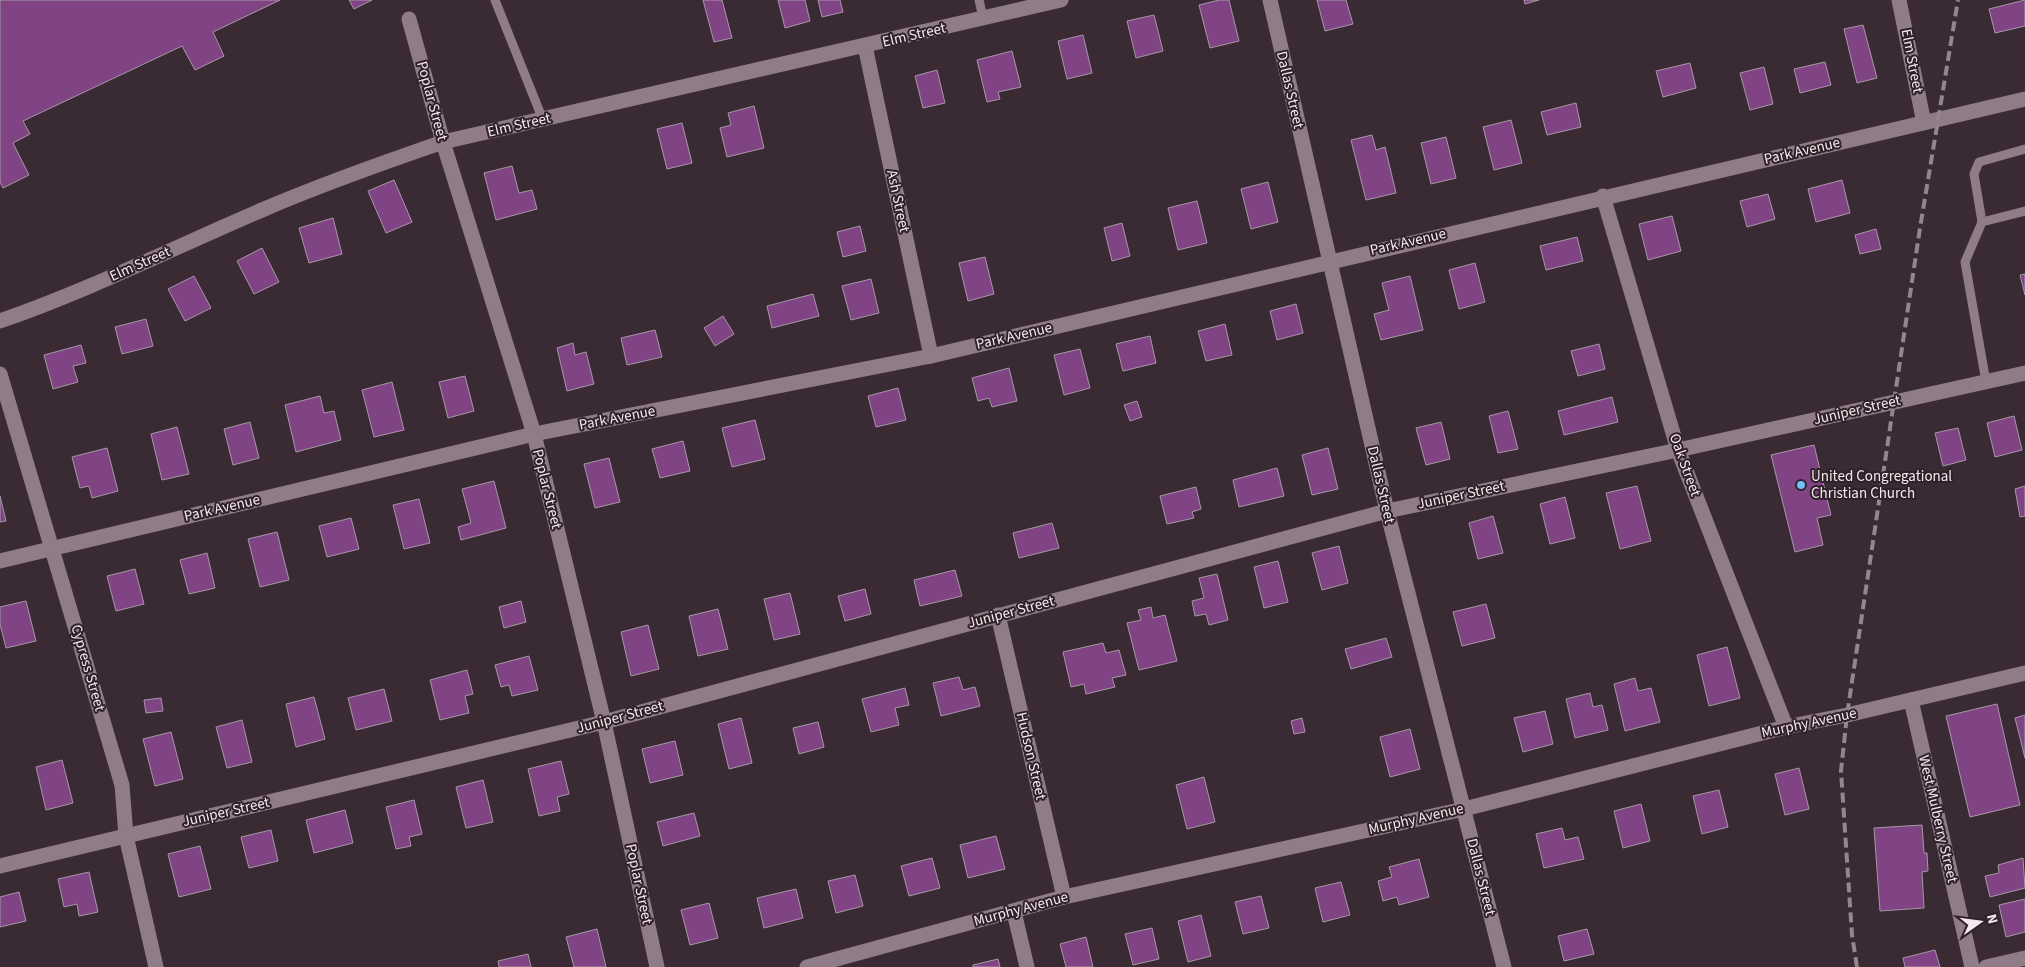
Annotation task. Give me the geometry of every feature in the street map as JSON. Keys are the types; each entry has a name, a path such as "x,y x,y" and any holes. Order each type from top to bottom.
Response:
{"street":[{"name":"Elm Street","path":"0,321 50,304 355,171 443,142 1060,0"},
{"name":"Dallas Street","path":"1270,0 1387,511 1504,967"},
{"name":"Elm Street","path":"1899,0 1924,123"},
{"name":"Poplar Street","path":"409,19 443,142 534,434 604,722 657,967"},
{"name":"Ash Street","path":"864,46 931,356"},
{"name":"Park Avenue","path":"0,561 534,434 931,356 1603,196 2025,99"},
{"name":"Oak Street","path":"1603,196 1678,450 1786,727"},
{"name":"Juniper Street","path":"0,866 604,722 1387,511 1678,450 2025,373"},
{"name":"Cypress Street","path":"0,374 122,785 126,836 156,967"},
{"name":"Hudson Street","path":"998,616 1064,897"},
{"name":"Murphy Avenue","path":"807,967 1064,897 1464,808 1786,727 2025,673"},
{"name":"West Mulberry Street","path":"1911,700 1972,967"},
{"path":"1014,912 1028,967"},
{"path":"1986,967 2025,958"}],"lane":[{"path":"495,0 542,120"},
{"path":"979,0 983,18"},
{"path":"1986,382 1965,262 1982,222 1974,174 1978,162 2025,149"},
{"path":"1982,222 2025,211"}],"building":[{"path":"0,0 280,0 213,32 224,56 195,70 182,46 23,121 30,134 13,143 29,175 3,188 0,182"},
{"path":"349,0 372,0 354,9"},
{"path":"703,0 722,0 732,38 714,42"},
{"path":"778,0 805,0 810,21 785,28"},
{"path":"818,0 840,0 843,12 822,17"},
{"path":"1219,0 1229,0 1239,41 1210,48 1199,5"},
{"path":"1317,0 1346,0 1353,24 1325,31"},
{"path":"1524,0 1539,0 1525,4"},
{"path":"2025,0 2025,26 1995,33 1989,9"},
{"path":"1154,15 1163,51 1136,58 1127,21"},
{"path":"1863,25 1877,78 1857,83 1844,29"},
{"path":"1083,35 1092,73 1067,79 1058,41"},
{"path":"1012,51 1021,87 998,92 1000,99 987,102 977,60"},
{"path":"1825,62 1831,85 1800,93 1794,69"},
{"path":"1690,63 1696,88 1663,97 1656,71"},
{"path":"1764,67 1773,104 1750,110 1740,73"},
{"path":"937,70 945,103 923,108 915,76"},
{"path":"1576,103 1581,127 1547,135 1541,112"},
{"path":"754,106 764,148 727,157 720,128 731,125 728,113"},
{"path":"1511,120 1522,163 1494,170 1483,127"},
{"path":"682,123 692,163 667,169 657,129"},
{"path":"1372,135 1376,150 1385,147 1396,193 1366,200 1351,140"},
{"path":"1446,137 1456,178 1431,184 1421,143"},
{"path":"512,166 519,193 532,190 537,209 496,220 484,173"},
{"path":"394,180 412,222 386,233 368,191"},
{"path":"1842,180 1850,213 1816,222 1808,189"},
{"path":"1268,182 1278,222 1251,229 1241,189"},
{"path":"1768,194 1775,219 1747,227 1740,201"},
{"path":"1197,201 1207,243 1178,250 1168,208"},
{"path":"1672,216 1681,251 1648,260 1639,224"},
{"path":"333,218 342,254 309,263 299,228"},
{"path":"1122,223 1130,256 1112,261 1104,228"},
{"path":"860,226 866,251 843,257 837,232"},
{"path":"1876,229 1881,249 1860,254 1855,235"},
{"path":"1577,237 1583,261 1546,270 1540,246"},
{"path":"262,248 279,282 254,294 237,261"},
{"path":"985,257 994,294 968,301 959,263"},
{"path":"1475,263 1485,302 1459,309 1449,270"},
{"path":"2025,274 2025,295 2020,275"},
{"path":"194,276 211,308 185,321 168,289"},
{"path":"1410,276 1423,330 1381,340 1374,314 1389,310 1382,283"},
{"path":"871,279 879,313 851,320 842,286"},
{"path":"813,294 819,316 772,328 767,306"},
{"path":"1296,304 1303,333 1277,340 1270,311"},
{"path":"723,316 734,334 715,346 704,328"},
{"path":"146,319 153,346 122,354 115,327"},
{"path":"1225,324 1232,355 1206,361 1198,331"},
{"path":"655,330 662,357 627,365 621,338"},
{"path":"1150,336 1156,363 1123,371 1116,344"},
{"path":"573,343 575,355 586,352 594,384 567,391 557,348"},
{"path":"1599,344 1605,369 1578,376 1571,351"},
{"path":"81,345 86,363 73,366 78,382 53,389 44,355"},
{"path":"1080,349 1090,388 1064,395 1054,355"},
{"path":"1009,368 1017,401 992,407 989,398 978,401 972,378"},
{"path":"465,376 474,411 448,418 439,382"},
{"path":"392,382 404,430 374,437 362,390"},
{"path":"898,388 906,420 876,427 868,396"},
{"path":"320,396 324,413 334,411 341,440 296,452 285,405"},
{"path":"1612,397 1618,422 1564,435 1558,411"},
{"path":"1137,401 1142,417 1130,421 1124,405"},
{"path":"1508,411 1518,449 1498,453 1489,416"},
{"path":"2014,416 2022,450 1995,457 1987,423"},
{"path":"755,420 765,459 732,467 722,428"},
{"path":"250,422 259,458 233,465 224,429"},
{"path":"1441,422 1450,459 1426,465 1416,428"},
{"path":"177,427 189,474 162,480 151,434"},
{"path":"1958,428 1966,460 1943,466 1935,433"},
{"path":"683,441 690,471 660,478 652,449"},
{"name":"United Congregational Christian Church","path":"1814,445 1831,515 1817,518 1823,545 1795,552 1771,455"},
{"path":"107,448 118,491 92,498 89,486 80,488 72,457"},
{"path":"1328,448 1338,489 1312,495 1302,455"},
{"path":"609,458 620,502 595,508 584,464"},
{"path":"1277,468 1284,496 1239,507 1233,480"},
{"path":"494,481 506,528 461,540 458,527 471,523 462,489"},
{"path":"1637,486 1651,541 1620,549 1606,493"},
{"path":"2025,486 2025,516 2020,517 2015,489"},
{"path":"1196,487 1201,509 1192,512 1194,518 1167,524 1160,496"},
{"path":"0,496 6,521 0,522"},
{"path":"1565,497 1575,538 1550,544 1540,504"},
{"path":"419,499 430,543 404,549 393,505"},
{"path":"1493,516 1503,553 1478,559 1469,523"},
{"path":"351,518 359,549 327,557 319,526"},
{"path":"1052,523 1059,548 1019,558 1013,533"},
{"path":"277,532 289,580 260,587 248,539"},
{"path":"1339,546 1348,583 1322,590 1312,553"},
{"path":"207,553 215,588 189,594 180,560"},
{"path":"1278,561 1288,602 1264,608 1254,567"},
{"path":"135,569 144,604 116,611 107,576"},
{"path":"955,570 962,596 920,606 914,580"},
{"path":"1217,574 1228,620 1209,625 1206,614 1195,616 1192,601 1204,598 1199,578"},
{"path":"865,589 871,614 845,621 838,596"},
{"path":"790,593 800,634 774,640 764,599"},
{"path":"26,601 36,641 6,648 0,624 0,607"},
{"path":"521,601 526,622 504,628 499,607"},
{"path":"1486,604 1495,638 1462,646 1453,612"},
{"path":"1151,607 1153,618 1165,615 1177,661 1139,670 1127,623 1141,620 1138,610"},
{"path":"718,609 728,649 698,656 689,616"},
{"path":"648,625 659,669 631,676 621,632"},
{"path":"1386,638 1392,657 1351,669 1345,649"},
{"path":"1103,643 1106,653 1119,650 1126,675 1112,678 1115,687 1086,694 1084,684 1071,687 1063,652"},
{"path":"1727,647 1740,698 1709,706 1697,655"},
{"path":"529,656 538,690 512,696 509,685 501,687 495,665"},
{"path":"467,670 473,694 465,696 469,713 440,720 430,680"},
{"path":"959,677 963,690 975,687 980,706 941,716 933,683"},
{"path":"1635,678 1638,691 1651,688 1660,722 1625,731 1614,684"},
{"path":"905,688 909,705 895,708 899,725 871,732 862,699"},
{"path":"384,689 392,721 356,730 348,698"},
{"path":"1590,693 1593,707 1602,705 1608,730 1575,738 1566,699"},
{"path":"314,697 325,739 296,747 286,704"},
{"path":"161,698 163,711 146,713 144,700"},
{"path":"1997,704 2020,805 1970,817 1946,716"},
{"path":"1545,711 1553,744 1523,752 1514,718"},
{"path":"2025,715 2025,758 2015,718"},
{"path":"741,718 752,763 729,769 718,724"},
{"path":"1302,718 1305,732 1294,734 1291,721"},
{"path":"242,720 252,762 227,768 216,727"},
{"path":"818,722 824,747 799,754 793,728"},
{"path":"1410,729 1420,769 1390,777 1380,737"},
{"path":"171,732 183,779 155,786 143,739"},
{"path":"675,741 683,775 650,783 642,749"},
{"path":"62,760 73,803 46,810 36,767"},
{"path":"561,761 569,794 557,797 560,811 539,816 528,769"},
{"path":"1799,768 1809,809 1785,815 1775,774"},
{"path":"1204,777 1215,822 1187,829 1176,785"},
{"path":"483,780 493,822 466,828 456,787"},
{"path":"1719,790 1728,827 1702,834 1693,796"},
{"path":"414,800 422,834 409,837 411,846 396,849 386,807"},
{"path":"1641,804 1650,841 1623,848 1614,811"},
{"path":"345,810 353,843 314,853 306,820"},
{"path":"694,813 700,836 663,846 657,822"},
{"path":"1922,825 1924,853 1927,853 1928,871 1922,872 1924,908 1880,911 1874,828"},
{"path":"1562,828 1565,840 1578,837 1584,859 1544,868 1536,834"},
{"path":"271,830 278,861 249,868 241,837"},
{"path":"996,836 1005,869 968,878 960,845"},
{"path":"200,846 211,889 179,897 168,854"},
{"path":"932,858 940,888 909,896 901,866"},
{"path":"2023,858 2025,888 1990,897 1985,876 1999,873 1998,865"},
{"path":"1419,859 1429,897 1399,905 1397,897 1383,901 1378,881 1392,877 1389,867"},
{"path":"89,872 98,912 79,916 77,904 64,907 58,879"},
{"path":"855,875 863,906 836,913 828,881"},
{"path":"1341,882 1350,915 1323,922 1315,888"},
{"path":"796,889 803,918 764,928 757,898"},
{"path":"19,892 26,921 0,927 0,897"},
{"path":"1261,896 1269,928 1243,934 1235,902"},
{"path":"2025,899 2025,932 2006,937 1999,905"},
{"path":"709,903 718,938 690,945 681,910"},
{"path":"1201,915 1211,956 1188,962 1178,921"},
{"path":"1152,928 1159,959 1133,965 1125,934"},
{"path":"597,929 606,967 574,967 566,937"},
{"path":"1587,929 1594,954 1564,961 1558,936"},
{"path":"1086,937 1093,967 1066,967 1060,944"},
{"path":"1935,950 1940,967 1905,967 1903,958"},
{"path":"528,954 531,967 499,967 498,961"},
{"path":"998,959 1000,967 973,967 973,965"}],"railway":[{"path":"1857,967 1852,935 1841,771 1847,715 1920,228 1958,0"}],"place":[{"name":"United Congregational Christian Church","path":"1801,485"}]}
